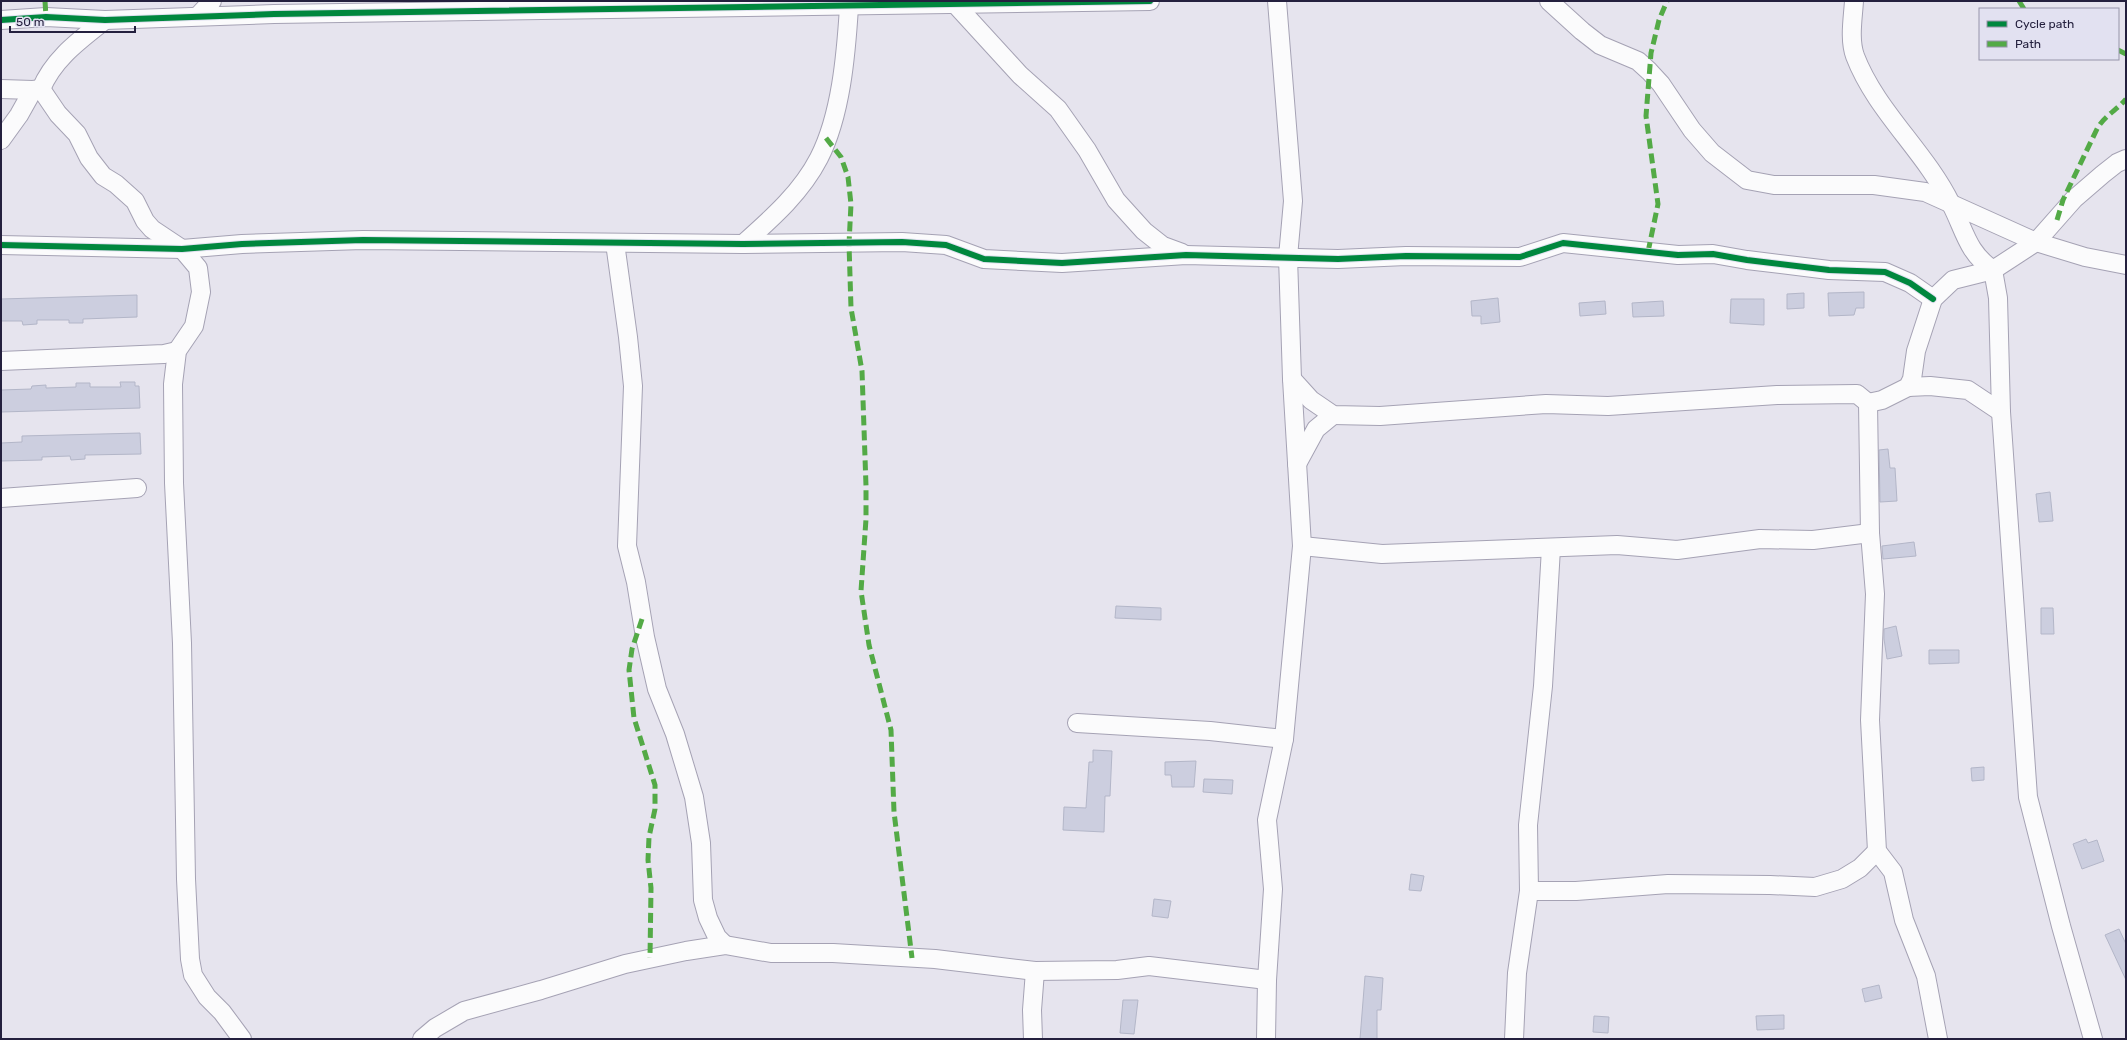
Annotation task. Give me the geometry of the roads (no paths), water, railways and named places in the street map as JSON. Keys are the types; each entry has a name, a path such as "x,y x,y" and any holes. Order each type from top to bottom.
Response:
{"street":[{"path":"198,16 212,1"},
{"path":"1,20 46,17 105,20 198,16 270,7 849,7 914,3 955,4 1150,1"},
{"path":"1266,1039 1267,980 1273,889 1267,820 1284,739 1302,546 1292,379 1288,257 1293,202 1277,1"},
{"path":"1549,1 1600,45 1638,61 1665,89 1692,130 1712,153 1747,180 1756,183 1800,187 1891,187 1925,192 2036,242 2086,257 2126,266"},
{"path":"1854,1 1853,43 1855,54 1862,70 1881,104 1915,147 1951,203 1970,246 1979,260 1993,270 1998,298 2001,412 2028,797 2061,926 2093,1039"},
{"path":"955,4 1020,75 1058,109 1087,150 1116,200 1144,231 1163,246 1186,255"},
{"path":"743,244 780,211 805,180 819,158 837,108 847,45 849,7"},
{"path":"1,140 20,115 55,63 74,44 105,20"},
{"path":"1,89 37,90 77,134 89,158 103,176 116,184 135,201 145,221 152,229 182,249 198,268 201,292 194,326 177,351 173,384 174,483 182,643 186,864 190,959 193,975 207,997 222,1012 242,1039"},
{"path":"1908,387 1912,379 1916,351 1933,299 1953,280 1993,270 2036,242 2074,199 2117,163 2126,159"},
{"path":"1,245 182,249 242,244 363,240 743,244 902,242 946,245 984,259 1062,263 1186,255 1338,258 1406,256 1520,257 1563,242 1678,255 1713,254 1747,260 1829,270 1885,272 1910,283 1933,299"},
{"path":"615,243 633,386 627,546 636,582 645,637 657,689 675,734 694,797 701,843 703,900 708,918 717,937 725,945"},
{"path":"1,361 164,354 177,351"},
{"path":"1292,379 1311,400 1332,414 1380,416 1546,404 1608,406 1777,395 1857,394 1868,403 1870,533 1875,594 1870,720 1877,851 1893,872 1904,920 1926,976 1938,1039"},
{"path":"1868,403 1882,400 1908,387 1930,386 1968,390 2001,412"},
{"path":"1297,464 1316,429 1332,414"},
{"path":"1,498 137,488"},
{"path":"1302,546 1382,554 1468,549 1551,548 1617,545 1677,550 1760,539 1813,540 1870,533"},
{"path":"1514,1039 1517,973 1529,891 1528,825 1543,686 1551,548"},
{"path":"1077,723 1210,731 1284,739"},
{"path":"1529,891 1576,891 1668,884 1815,887 1842,879 1860,868 1877,851"},
{"path":"686,950 701,934 708,918"},
{"path":"422,1039 435,1028 464,1011 541,990 624,964 686,950 725,945 771,953 833,953 935,959 1036,971 1117,970 1149,966 1267,980"},
{"path":"1033,1039 1032,1010 1036,971"}]}
